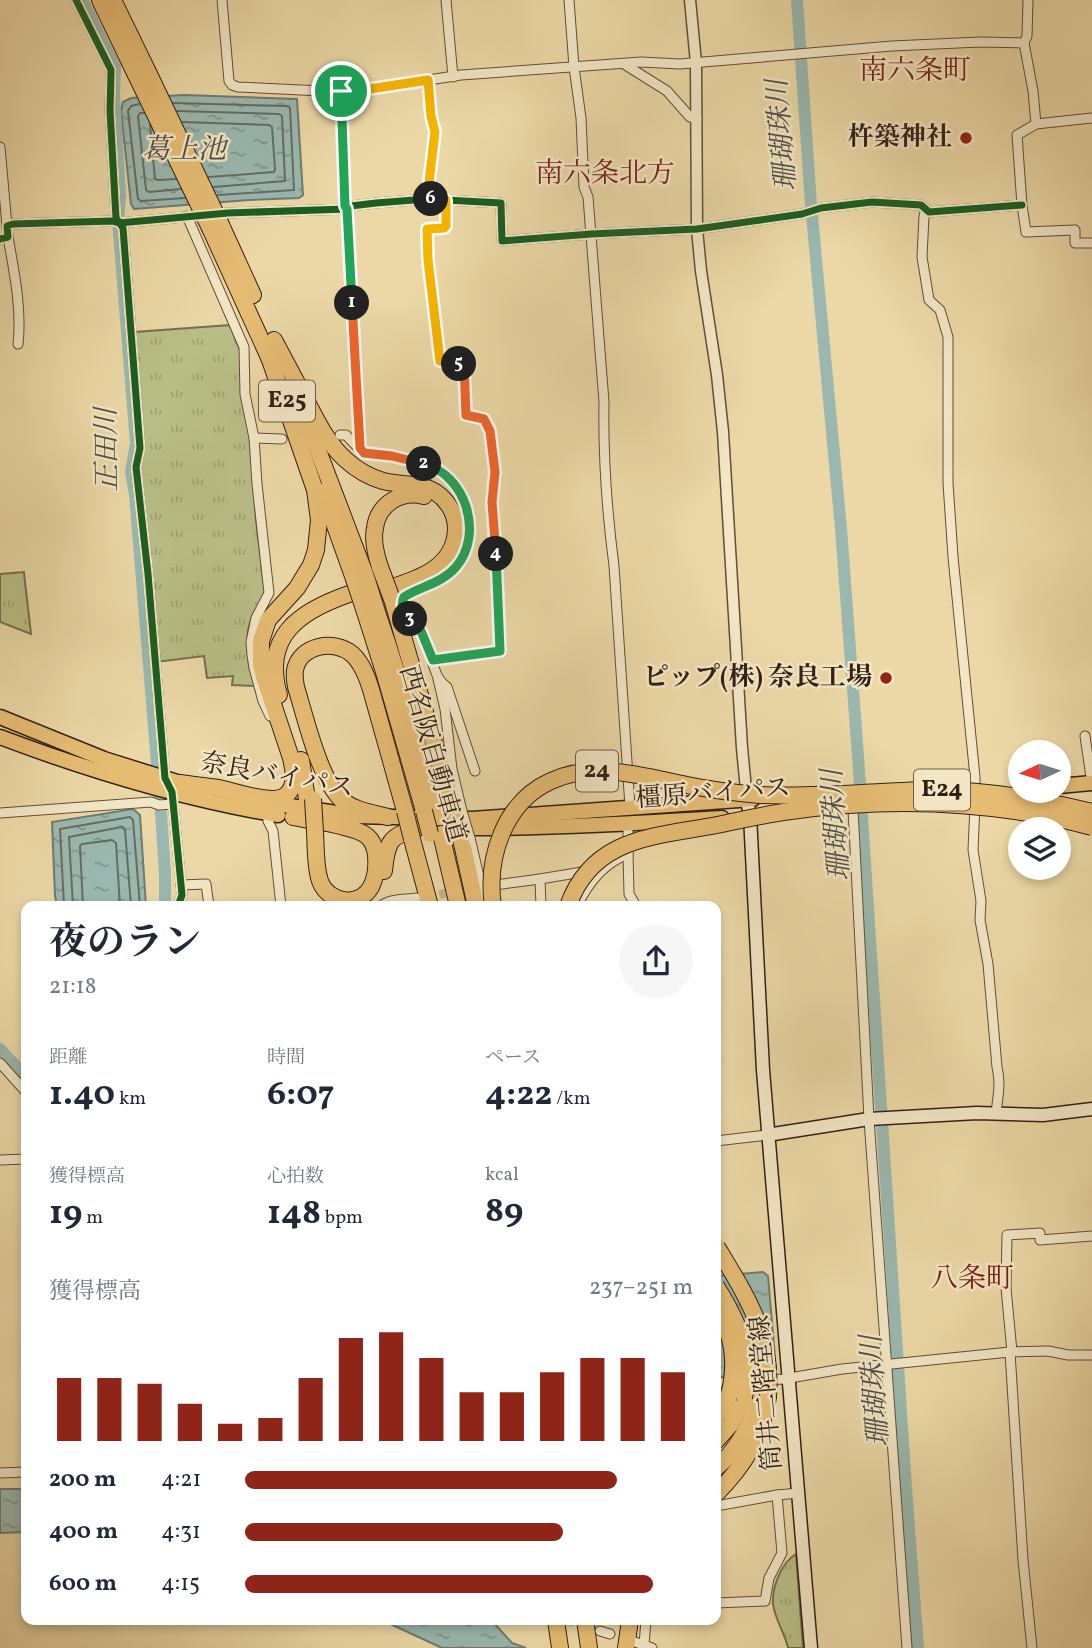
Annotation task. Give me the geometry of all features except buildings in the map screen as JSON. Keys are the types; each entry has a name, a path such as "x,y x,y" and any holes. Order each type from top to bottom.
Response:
{"highway":[{"name":"西名阪自動車道","path":"100,0 142,73"},
{"name":"西名阪自動車道","path":"113,0 142,73 216,228 274,340 309,425 367,589 370,610 404,695 427,826 447,901"},
{"name":"西名阪自動車道","path":"216,228 317,476 367,589"},
{"path":"274,340 319,426 343,458 377,480 420,486 436,493 453,512 456,538 443,562 418,578 367,589"},
{"path":"269,357 315,490 319,520 316,550 311,565 297,588 268,620 261,641 261,664 304,758 342,800 364,811 388,817"},
{"path":"323,901 312,882 310,799 304,758 307,738 288,724 284,661 289,643 300,628 315,616 367,589 433,561 446,541 447,525 445,516 434,502 411,494 396,498 383,509 378,517 374,538 380,567 367,589"},
{"path":"367,589 458,811 475,901"},
{"path":"288,724 295,669 305,653 323,646 342,648 351,653 367,676 405,811 427,826"},
{"name":"奈良バイパス","path":"0,718 172,789 327,813 388,817"},
{"name":"奈良バイパス","path":"0,737 117,777 293,817"},
{"path":"172,789 220,788 278,798 286,795 292,787 294,775 304,758"},
{"name":"24","path":"493,901 493,863 501,836 516,809 551,781 586,772 637,774 790,803"},
{"path":"1071,785 1092,784"},
{"name":"橿原バイパス","path":"388,817 472,819 870,791 975,789 1004,790 1092,807"},
{"name":"E24","path":"790,803 932,790 1022,798 1092,812"},
{"name":"24","path":"1004,790 1008,790"},
{"path":"570,901 587,873 605,856 624,845 790,803"},
{"name":"E24","path":"790,803 963,804 1032,813 1092,825"},
{"name":"橿原バイパス","path":"293,817 360,824 509,828 975,805 1029,809 1092,825"},
{"path":"293,817 351,829 368,837 374,846 376,868 373,884 365,894 354,900 341,900 329,895 318,876 312,831"},
{"name":"西名阪自動車道","path":"427,826 456,901"},
{"path":"423,901 427,826"},
{"path":"371,901 380,888 390,842 398,835 427,826"},
{"path":"721,1263 754,1338 759,1368 749,1397 721,1435"},
{"path":"721,1294 732,1311 744,1344 749,1397 749,1425 741,1440 721,1463"},
{"path":"721,1315 726,1325 734,1372 749,1397 765,1415 751,1450 721,1489"},
{"path":"721,1415 749,1397"},
{"path":"577,1625 584,1646"},
{"path":"584,1646 585,1625"},
{"path":"626,1625 637,1646"},
{"path":"631,1625 637,1646"}],"main road":[{"name":"筒井二階堂線","path":"747,800 767,1135 811,1648"},
{"path":"767,1135 894,1117 996,1113 1043,1115 1092,1109"}],"street":[{"path":"76,0 111,69 110,111 116,218 123,228 140,449 136,467 172,789 182,895 180,901"},
{"path":"222,0 228,76 233,85 238,87 363,90 453,77 623,63 696,62 892,46 1024,43"},
{"path":"446,0 453,77"},
{"path":"569,0 604,402 603,434 630,807"},
{"path":"690,0 696,62 697,229 723,432 747,800"},
{"path":"1028,0 1027,36 1024,43 1037,124"},
{"path":"623,63 667,90 690,117 697,119"},
{"path":"427,199 435,132 428,80"},
{"path":"341,91 345,206 360,448"},
{"path":"1092,118 1037,124 1017,135 1026,232 1075,230 1075,243 1092,243"},
{"path":"0,147 7,226 4,238 13,269 20,327 18,344"},
{"path":"7,226 63,222 119,223 228,213 347,209 351,206 427,199 501,203 502,241 697,229 872,202 921,205 929,212 1022,205"},
{"path":"433,660 500,651 492,502 495,472 490,431 484,419 466,415 464,364 440,361 427,229 446,226 446,200"},
{"path":"926,209 922,257 929,300 940,310 948,337 948,483 975,789"},
{"path":"187,216 244,347 245,394 254,438 269,593 256,618 251,642 254,668 263,701 288,724"},
{"path":"340,435 346,435 364,453 392,456 432,466 456,486 468,511 468,542 459,562 445,578 409,594 404,597 402,603 402,610 421,631 438,677 445,709 458,811"},
{"path":"254,438 282,439"},
{"path":"438,677 447,687 475,771"},
{"path":"1085,736 1092,784"},
{"path":"0,813 151,802 159,805 172,789"},
{"path":"975,805 973,850 1001,1082 996,1113"},
{"path":"854,809 870,1119 907,1648"},
{"path":"268,813 268,821 273,831 280,901"},
{"path":"628,824 629,894 632,901"},
{"path":"465,839 484,901"},
{"path":"580,901 602,869 616,858 628,854"},
{"path":"486,886 602,869"},
{"path":"540,879 541,901"},
{"path":"181,885 206,884 208,901"},
{"path":"391,901 408,901"},
{"path":"0,1063 21,1086"},
{"path":"721,1140 767,1135"},
{"path":"0,1160 21,1159"},
{"path":"1032,1648 1023,1560 1006,1288 1007,1235 1040,1233 1040,1240 1092,1236"},
{"path":"721,1383 789,1378 842,1368 1011,1352 1048,1351 1068,1355 1092,1355"},
{"path":"0,1473 21,1472"},
{"path":"721,1505 799,1493"},
{"path":"721,1603 765,1601 769,1578 782,1553 777,1495"},
{"path":"637,1646 644,1625"},
{"path":"600,1631 610,1634"}],"green space":[{"path":"230,325 240,350 265,594 252,616 248,630 249,666 255,686 232,685 233,676 207,678 204,656 156,662 138,480 135,332"},
{"path":"24,572 31,634 0,622 0,574"},
{"path":"796,1554 803,1648 788,1648 774,1610 773,1597 782,1569"}],"water":[{"name":"葛上池","path":"184,95 297,99 303,195 299,198 134,209 131,204 121,111 123,102 131,98"},
{"path":"133,809 140,815 146,901 56,901 52,822"},
{"path":"763,1272 768,1276 776,1369 772,1373 721,1377 721,1276"},
{"path":"0,1489 21,1489 21,1532 0,1533"},
{"path":"393,1625 496,1625 512,1643 526,1648 442,1648"}],"waterway":[{"name":"正田川","path":"82,0 115,67 120,195 118,221 136,443 131,472 161,812 165,901"},
{"name":"珊瑚珠川","path":"797,0 811,205 841,529 858,756 918,1648"},
{"path":"0,1049 21,1072"}],"tunnel":[{"path":"426,897 457,891"},
{"path":"581,1625 600,1631"}],"cycle path":[{"path":"76,0 111,70 110,111 116,218 123,228 140,448 136,467 165,778 172,792 182,895 180,901"},
{"path":"0,239 8,237 7,226 13,224 119,223 228,213 347,209 351,206 427,199 501,203 502,241 697,229 872,202 921,205 929,212 1022,205"}],"place":[{"name":"杵築神社","path":"966,138"},
{"name":"ピップ(株) 奈良工場","path":"886,678"}],"district":[{"name":"南六条町","path":"915,71"},
{"name":"南六条北方","path":"605,174"},
{"name":"八条町","path":"972,1279"}],"route":[{"path":"428,80 435,145 427,199 446,200 446,226 427,229 440,361 464,364 466,415 484,419 490,431 495,472 492,502 500,651 433,660 421,631 402,610 404,597 445,578 455,568 463,556 470,527 463,498 446,475 432,466 392,456 364,453 360,448 345,206 341,91 428,80"}]}
